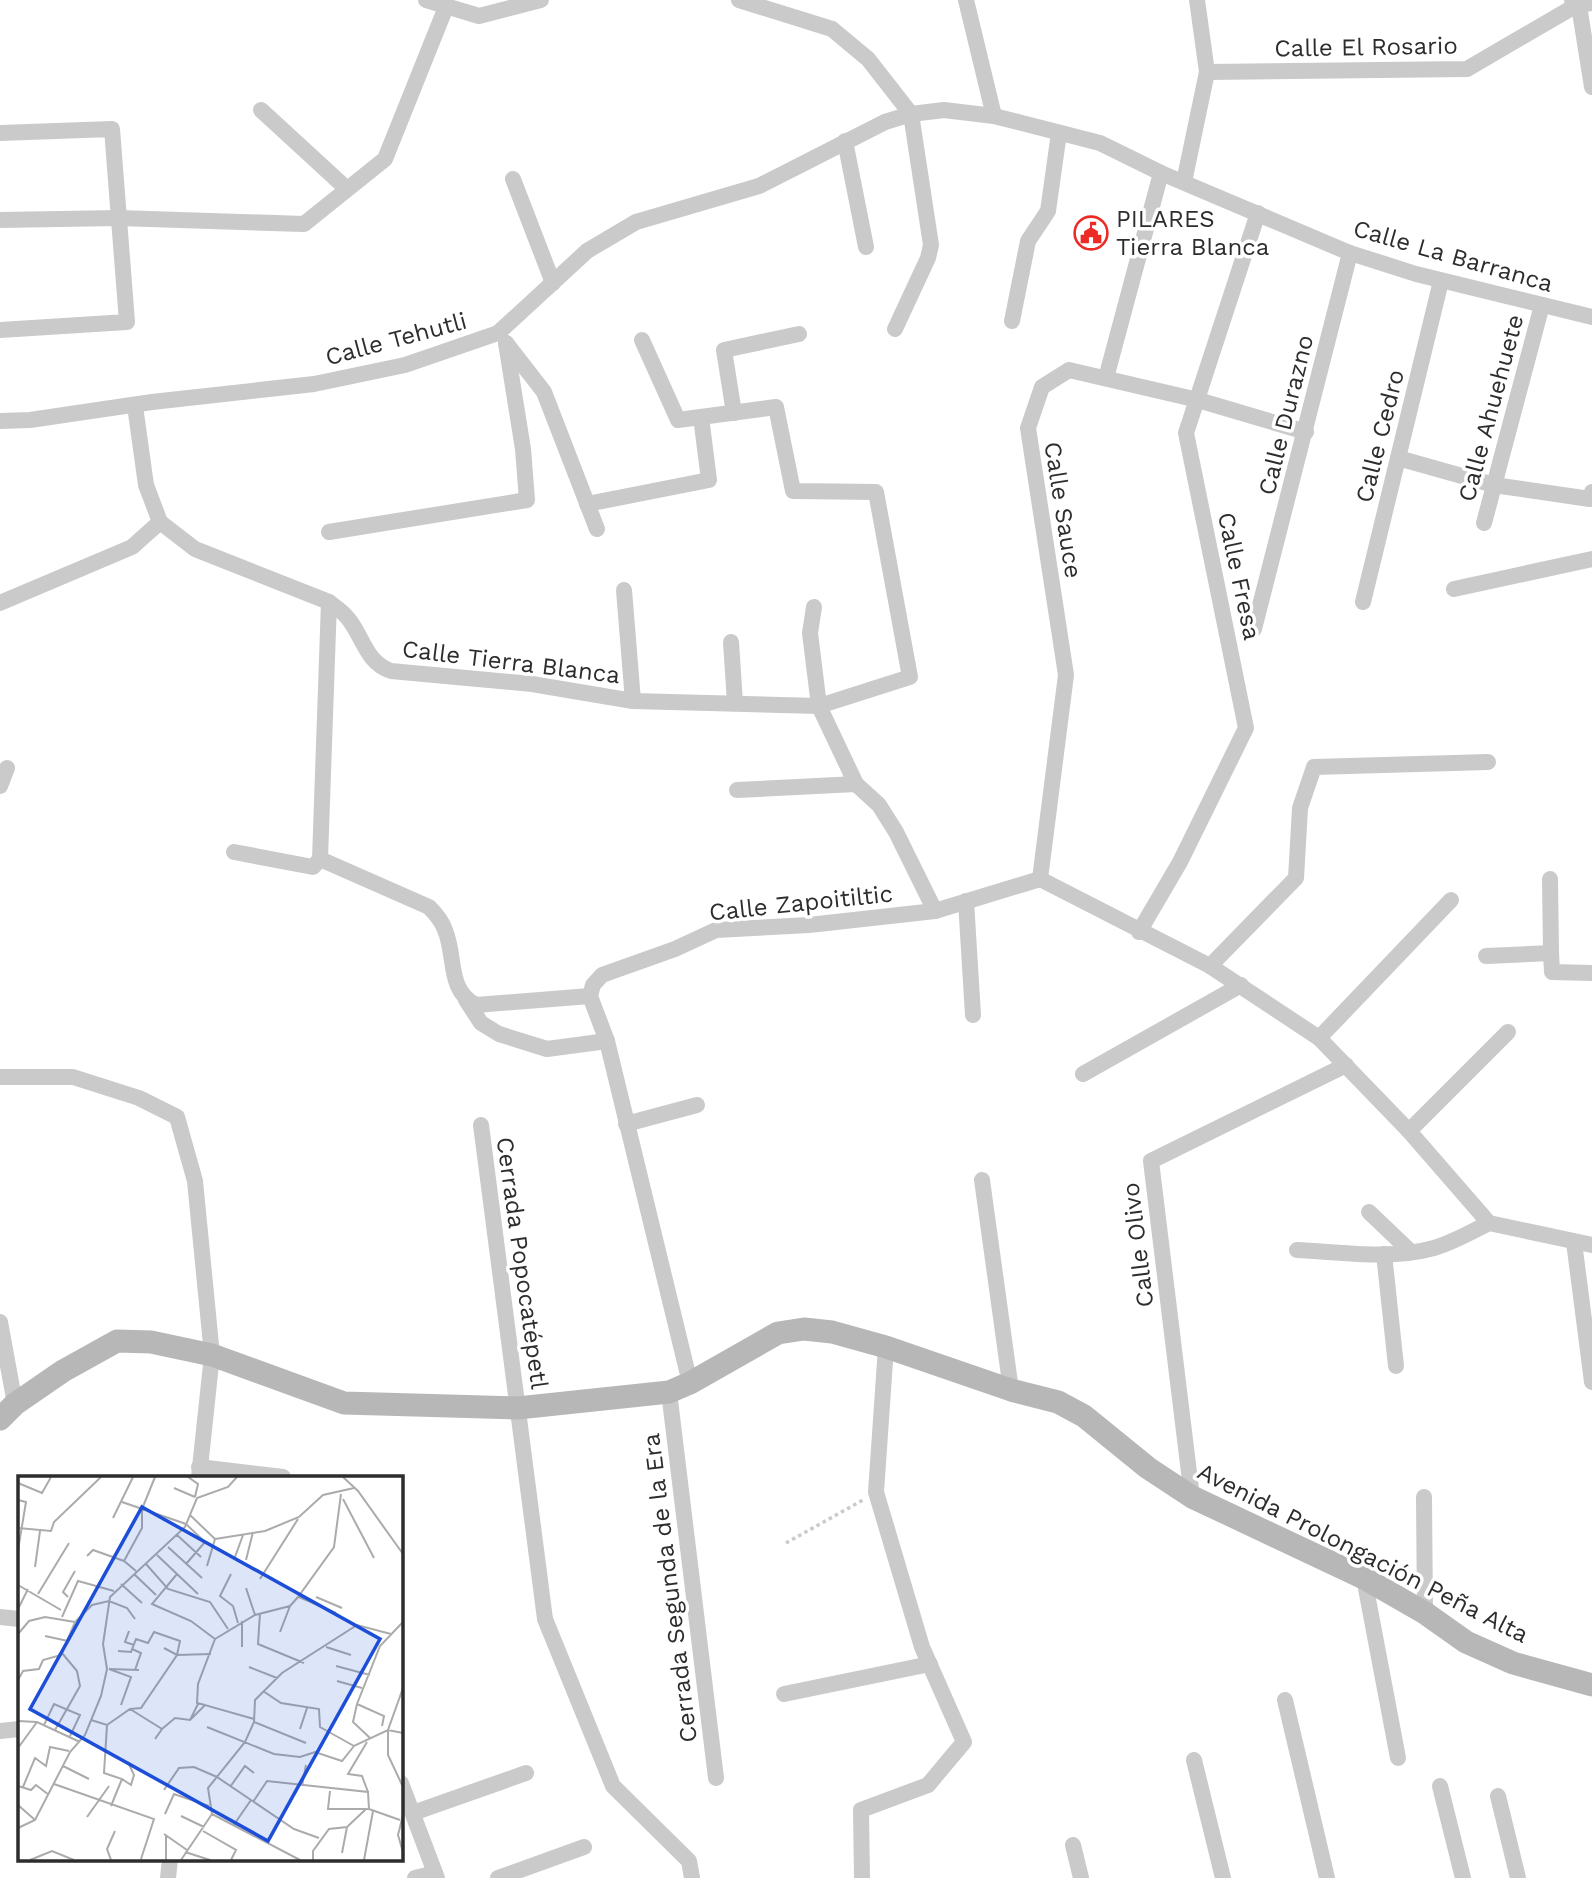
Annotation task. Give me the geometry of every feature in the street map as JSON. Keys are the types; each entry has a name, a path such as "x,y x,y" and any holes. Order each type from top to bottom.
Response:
{"street":[{"path":"426,0 479,16 539,0"},
{"path":"738,0 832,29 868,59 911,114 931,245 929,258 895,329"},
{"path":"966,0 993,116"},
{"path":"1184,182 1207,72 1197,0"},
{"path":"1574,3 1580,12 1592,87"},
{"name":"Calle El Rosario","path":"1207,72 1467,69 1574,3 1592,3"},
{"path":"0,220 119,218 304,224 385,159 446,7"},
{"path":"261,110 347,189"},
{"name":"Calle La Barranca","path":"911,114 944,110 993,116 1100,143 1161,173 1350,253 1441,281 1592,317"},
{"name":"Calle Tehutli","path":"0,421 30,420 314,384 405,365 502,338 587,251 636,222 759,186 885,122 911,114"},
{"path":"0,133 112,129 127,322 0,330"},
{"path":"1012,321 1028,241 1048,211 1059,133"},
{"path":"845,141 866,247"},
{"path":"1106,378 1161,173"},
{"path":"513,180 553,283"},
{"name":"Calle Fresa","path":"1139,932 1180,862 1247,728 1186,433 1258,213"},
{"name":"Calle Durazno","path":"1254,629 1350,253"},
{"name":"Calle Cedro","path":"1363,602 1441,281"},
{"name":"Calle Ahuehuete","path":"1484,523 1542,305"},
{"path":"642,340 678,420 734,413 724,350 799,334"},
{"path":"502,338 544,391 597,528"},
{"path":"329,532 527,500 523,449 502,338"},
{"name":"Calle Sauce","path":"1040,879 1066,675 1028,428 1042,387 1069,370 1198,400 1306,432"},
{"path":"0,603 132,547 160,522 146,485 135,406"},
{"name":"Calle Tierra Blanca","path":"160,522 195,549 329,602 348,617 379,667 391,671 532,684 633,701 819,705 910,677 876,492 793,491 776,407 734,413"},
{"path":"587,504 709,481 701,417"},
{"path":"1398,458 1494,485 1591,496"},
{"path":"1454,589 1592,559"},
{"path":"624,590 633,701"},
{"path":"234,852 313,867 320,859 329,602"},
{"path":"814,607 810,633 819,705 856,784 878,805 896,832 935,911"},
{"path":"731,642 735,703"},
{"path":"1210,967 1296,878 1300,808 1314,767 1488,762"},
{"path":"0,786 7,768"},
{"path":"737,790 856,784"},
{"path":"320,859 429,907 439,917 446,932 457,989 481,1023 499,1034 547,1049 607,1041"},
{"path":"1040,879 1210,967 1319,1038 1409,1131 1489,1223 1592,1245"},
{"name":"Calle Zapoitiltic","path":"590,996 593,985 602,975 675,949 716,930 809,925 935,911 1040,879"},
{"path":"1550,879 1552,972 1592,973"},
{"path":"966,901 973,1015"},
{"path":"1319,1038 1451,901"},
{"path":"1486,956 1551,953"},
{"path":"1083,1074 1241,985"},
{"path":"466,1000 476,1005 590,996 607,1041 690,1383"},
{"path":"1409,1131 1508,1032"},
{"name":"Calle Olivo","path":"1192,1497 1151,1161 1346,1065"},
{"path":"0,1077 73,1077 139,1098 177,1117 195,1181 212,1355 199,1472 266,1476"},
{"path":"626,1124 697,1105"},
{"name":"Cerrada Popocatépetl","path":"481,1125 545,1619 613,1786 688,1861 692,1878"},
{"path":"982,1180 1011,1390"},
{"path":"1369,1212 1411,1252"},
{"path":"1297,1251 1384,1254 1411,1252 1460,1239 1489,1223"},
{"path":"1574,1242 1591,1350 1592,1382"},
{"path":"1384,1254 1396,1366"},
{"path":"0,1322 8,1412"},
{"name":"Avenida Prolongación Peña Alta","path":"8,1412 63,1371 117,1341 151,1342 212,1355 344,1403 518,1408 668,1392 690,1383 778,1333 804,1329 832,1332 886,1347 1011,1390 1058,1402 1084,1416 1148,1468 1192,1497 1363,1578 1425,1613 1466,1642 1513,1663 1592,1685"},
{"path":"862,1878 862,1810 928,1785 964,1742 922,1647 876,1492 886,1347"},
{"name":"Cerrada Segunda de la Era","path":"668,1392 716,1778"},
{"path":"1424,1497 1425,1613"},
{"path":"1363,1578 1398,1758"},
{"path":"0,1617 18,1619"},
{"path":"784,1694 930,1664"},
{"path":"1285,1700 1327,1878"},
{"path":"0,1731 18,1728"},
{"path":"1194,1760 1223,1878"},
{"path":"412,1812 526,1773"},
{"path":"402,1786 436,1875 415,1878"},
{"path":"1440,1786 1463,1878"},
{"path":"1498,1796 1518,1878"},
{"path":"1073,1845 1081,1878"},
{"path":"498,1878 584,1847"},
{"path":"168,1878 170,1860"}],"path":[{"path":"786,1543 876,1492"}],"place":[{"name":"PILARES Tierra Blanca","path":"1091,233"}]}
